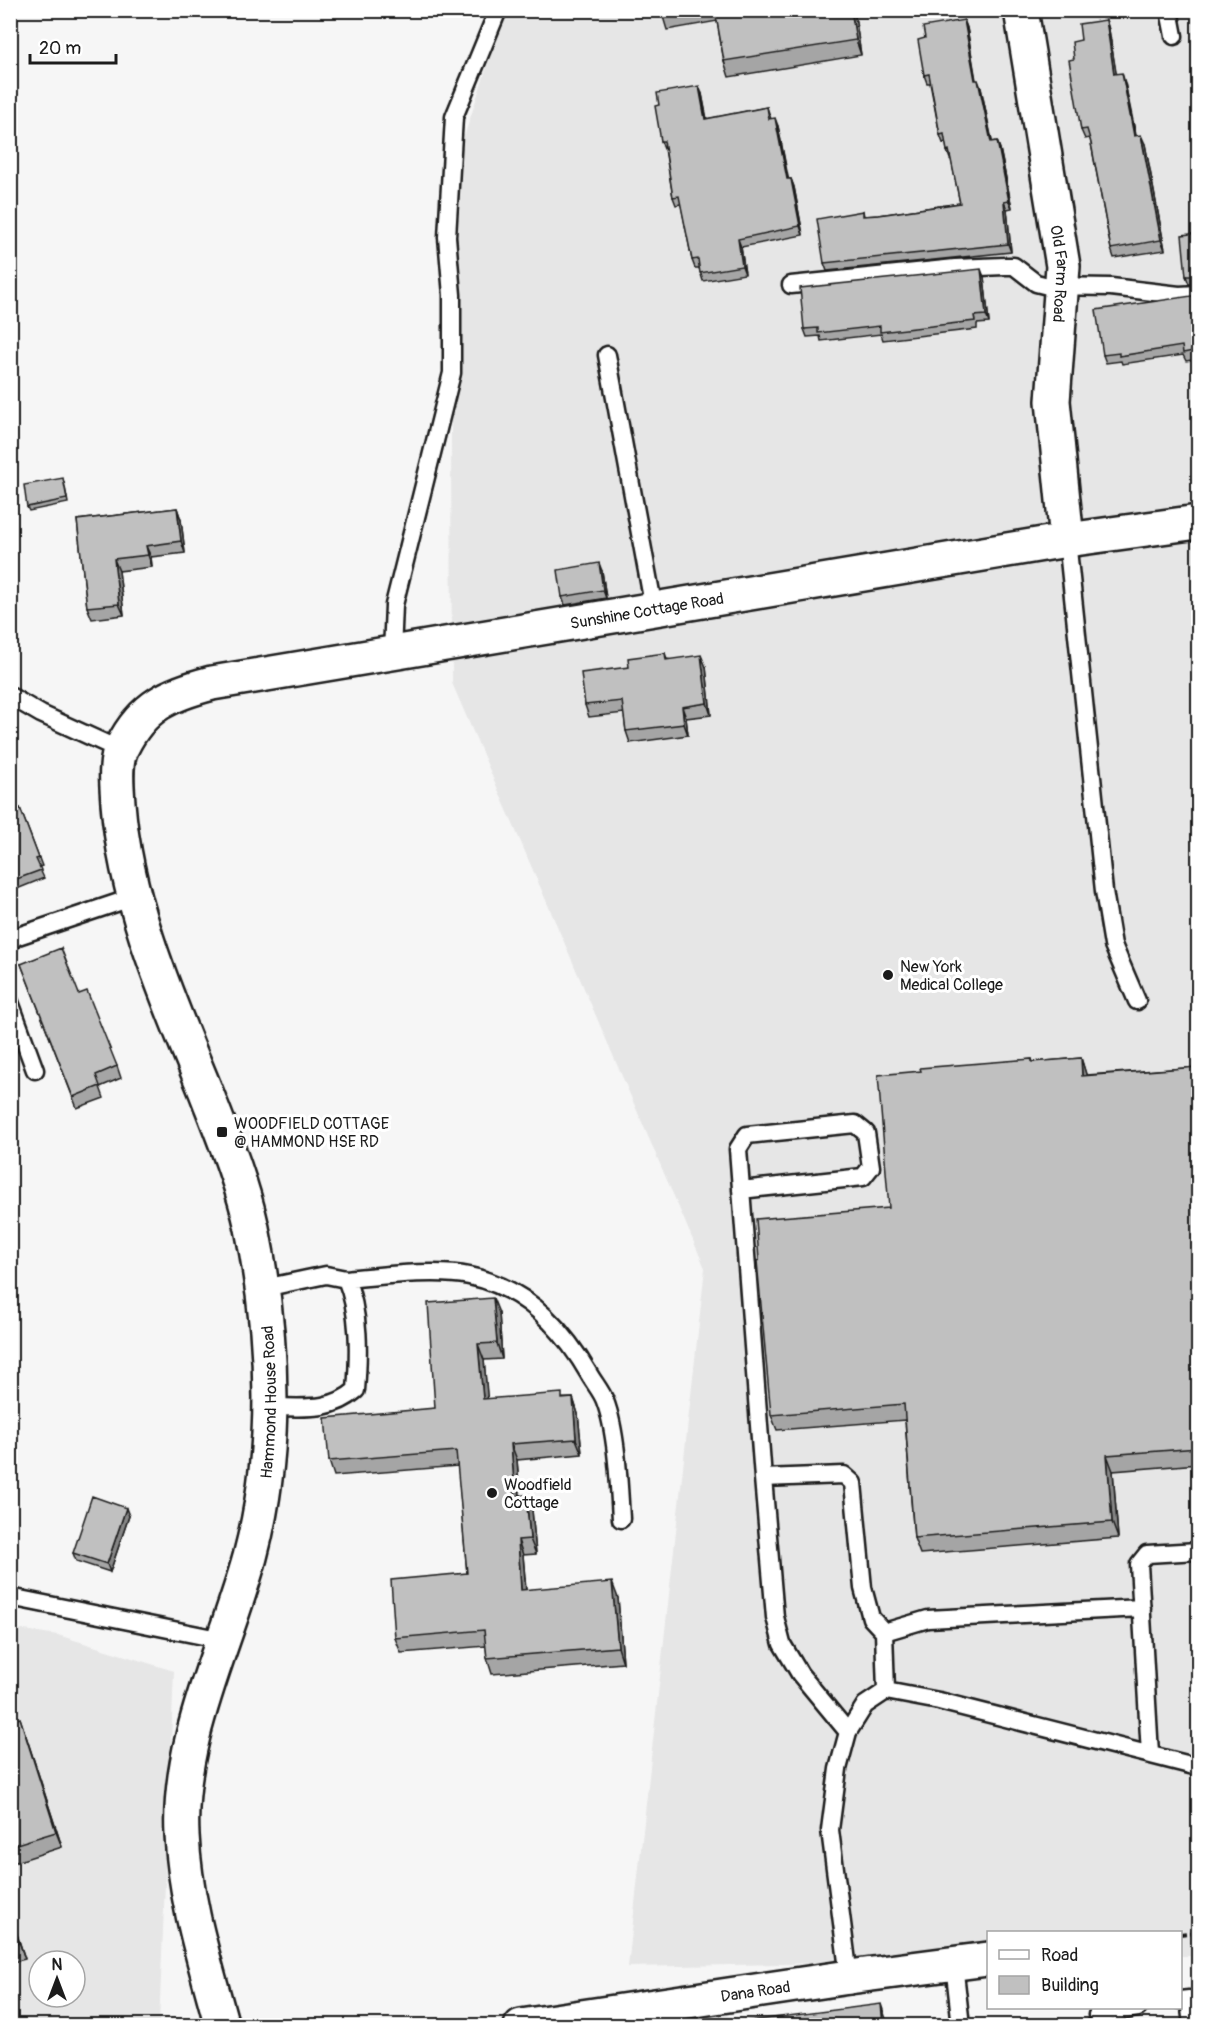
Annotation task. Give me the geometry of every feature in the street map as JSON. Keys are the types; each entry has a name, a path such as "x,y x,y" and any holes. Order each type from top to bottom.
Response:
{"street":[{"name":"Old Farm Road","path":"1021,10 1063,266 1053,401 1067,540"},
{"name":"Sunshine Cottage Road","path":"120,750 141,717 172,694 212,683 1067,540 1198,522"},
{"name":"Hammond House Road","path":"120,750 117,783 120,827 134,897 162,984 222,1132 248,1212 264,1288 271,1407 266,1479 250,1555 199,1713 188,1764 182,1835 196,1935 222,2025"},
{"name":"Dana Road","path":"521,2025 987,1959"}],"lane":[{"path":"392,652 394,606 452,373 452,295 447,237 454,117 498,10"},
{"path":"1169,10 1174,36"},
{"path":"791,285 955,268 1014,266 1038,284 1179,295 1198,294"},
{"path":"607,355 654,609"},
{"path":"1067,540 1104,891 1113,945 1137,1001"},
{"path":"10,696 41,714 120,750"},
{"path":"12,938 134,897"},
{"path":"10,1002 35,1070"},
{"path":"741,1190 863,1177 871,1167 866,1133 855,1124 747,1135 738,1149 741,1190 763,1478 776,1617 782,1644 800,1674 848,1732"},
{"path":"264,1288 326,1275 346,1279 399,1275 467,1276 500,1285 544,1314 574,1347 605,1402 618,1466 621,1519"},
{"path":"271,1407 321,1407 343,1401 356,1390 358,1368 355,1299 346,1279"},
{"path":"763,1478 843,1475 853,1483 863,1588 871,1618 885,1632 886,1692"},
{"path":"1150,1754 1139,1564 1148,1554 1198,1551"},
{"path":"10,1597 223,1640"},
{"path":"885,1632 928,1619 1142,1608"},
{"path":"849,1977 830,1830 838,1769 848,1732 865,1705 886,1692 939,1701 1198,1767"},
{"path":"954,1964 961,2025"},
{"path":"1182,2000 1189,1999 1192,2025"},
{"path":"1097,2016 1129,2009"}],"path":[{"path":"1182,1934 1198,1932"}],"shaded area":[{"name":"New York Medical College","path":"505,11 1198,11 1198,1956 1182,1956 1182,1931 987,1931 987,1960 628,1967 705,1268 452,683 450,180"},
{"path":"11,1628 58,1635 174,1671 159,2025 11,2026"}],"building":[{"path":"661,10 684,10 661,14"},
{"path":"715,10 851,10 856,40 724,61"},
{"path":"964,20 975,80 978,80 991,142 997,141 1009,201 1004,202 1008,244 824,263 817,219 863,211 863,216 879,215 960,203 949,150 947,151 944,134 940,135 929,74 924,75 918,40 925,38 923,27"},
{"path":"1106,20 1114,74 1122,73 1134,136 1141,135 1161,240 1111,249 1091,143 1087,129 1081,130 1069,60 1074,59 1072,42 1081,40 1079,24"},
{"path":"699,86 705,119 767,107 769,119 775,118 787,179 791,179 800,226 738,239 742,266 700,273 698,259 692,260 679,196 673,197 664,141 661,141 655,106 659,105 657,93"},
{"path":"1198,233 1198,276 1186,276 1182,235"},
{"path":"981,269 986,315 974,316 975,321 880,332 880,326 818,333 818,328 804,329 800,288"},
{"path":"1198,295 1198,350 1183,353 1182,346 1119,356 1119,353 1103,355 1096,310"},
{"path":"63,478 67,499 27,507 24,485"},
{"path":"177,508 181,541 146,546 148,555 114,559 119,604 87,607 77,520"},
{"path":"599,563 603,590 562,597 558,570"},
{"path":"665,653 666,660 701,655 707,703 682,707 684,724 626,731 622,701 585,705 581,673 629,667 628,658"},
{"path":"20,808 39,858 36,859 41,870 14,880 10,871 10,811"},
{"path":"61,948 79,994 87,991 117,1066 96,1075 100,1086 73,1097 21,964"},
{"path":"1081,1058 1082,1076 1198,1067 1198,1448 1107,1455 1112,1522 914,1538 904,1404 771,1415 757,1261 759,1260 756,1219 889,1208 878,1075 921,1071 920,1068 1032,1059 1032,1062"},
{"name":"Woodfield Cottage","path":"493,1298 497,1343 478,1344 483,1399 562,1393 562,1399 573,1398 576,1439 511,1444 515,1496 526,1495 530,1539 518,1540 521,1590 612,1582 618,1647 487,1658 484,1630 395,1638 391,1580 467,1573 456,1451 329,1461 325,1418 435,1408 428,1303"},
{"path":"92,1496 126,1508 107,1564 73,1553"},
{"path":"20,1718 56,1832 10,1846 10,1721"},
{"path":"10,1915 19,1943 10,1946"},
{"path":"881,2004 883,2025 718,2025"}],"place":[{"name":"New York Medical College","path":"888,975"},
{"name":"WOODFIELD COTTAGE @ HAMMOND HSE RD","path":"222,1132"},
{"name":"Woodfield Cottage","path":"492,1493"}]}
